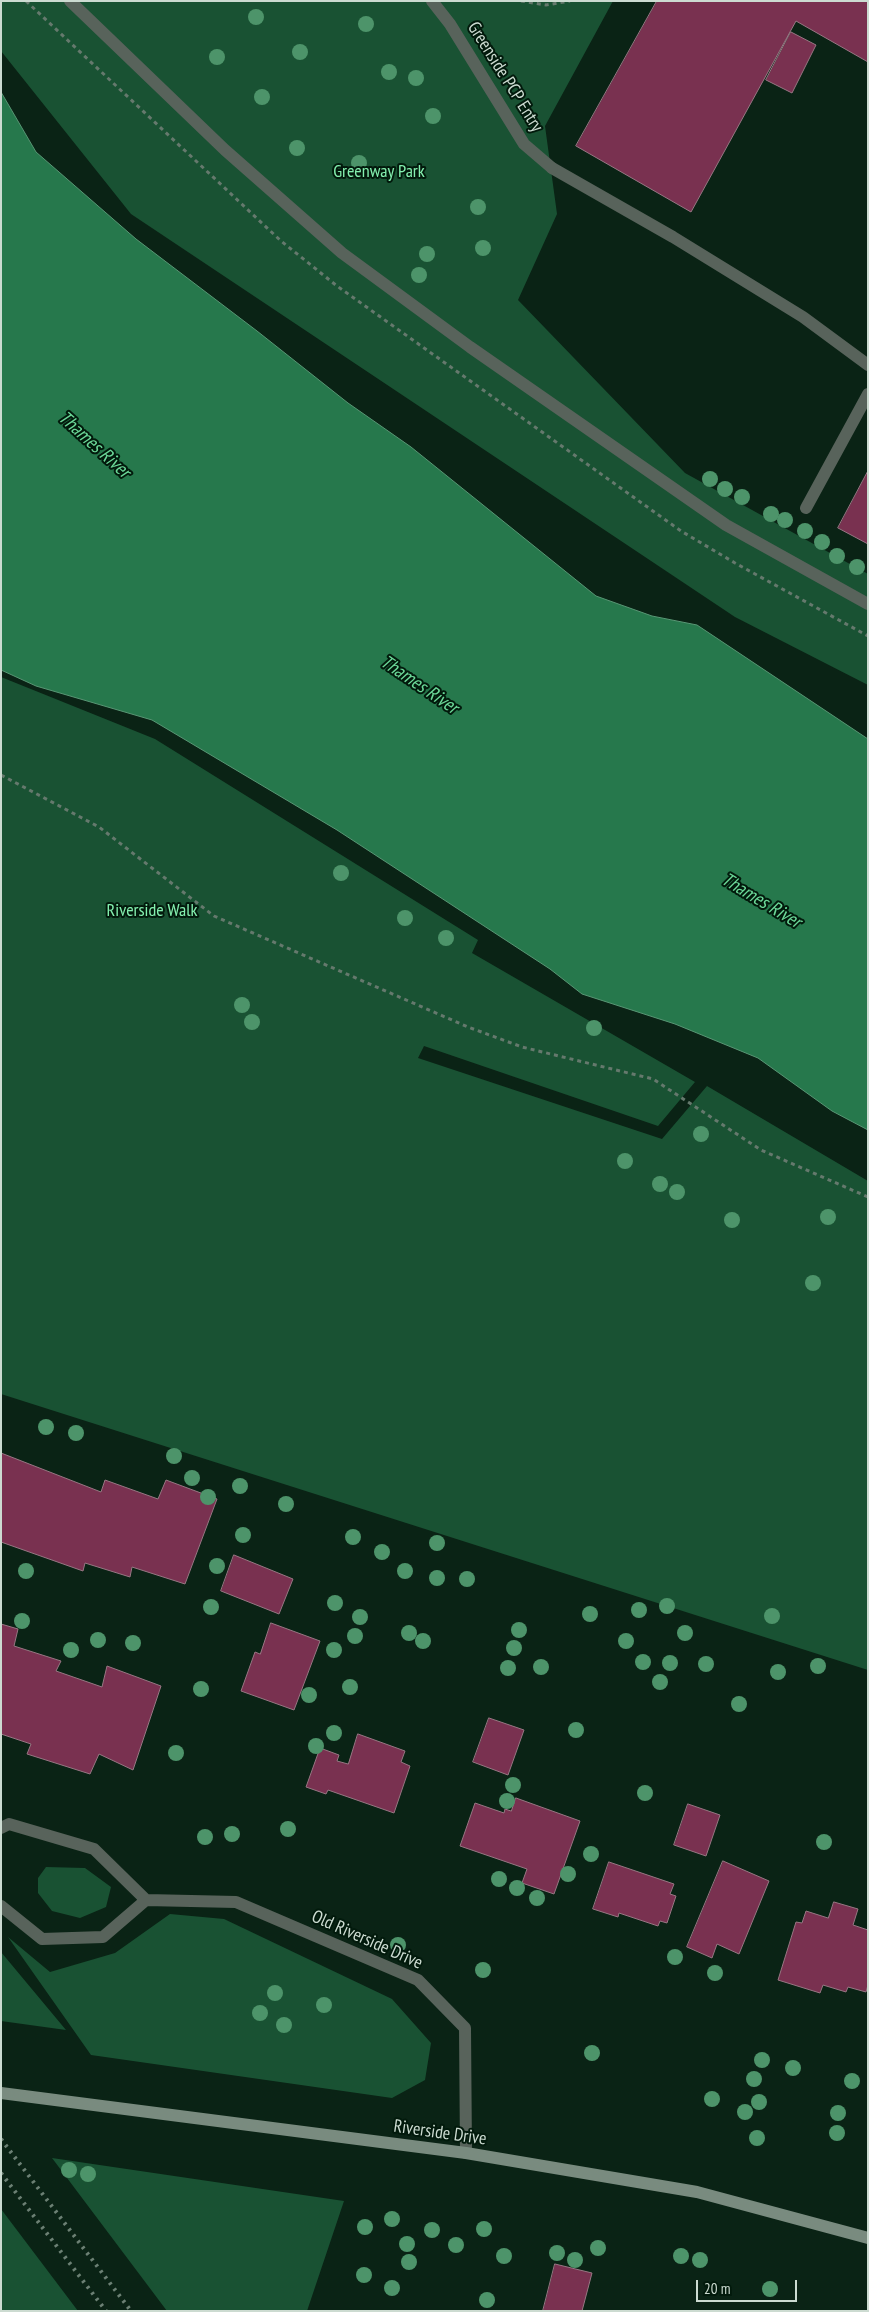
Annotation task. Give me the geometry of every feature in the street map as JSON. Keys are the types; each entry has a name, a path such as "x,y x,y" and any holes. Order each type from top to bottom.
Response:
{"main road":[{"name":"Riverside Drive","path":"1,2093 466,2153 697,2192 868,2238"}],"street":[{"path":"70,1 225,150 342,253 470,347 726,525 868,604"},
{"name":"Greenside PCP Entry","path":"432,1 450,24 524,144 552,168 673,237 803,317 868,365"},
{"path":"806,508 868,394"},
{"path":"1,1828 8,1824 94,1849 146,1900 103,1937 42,1939 1,1906"},
{"name":"Old Riverside Drive","path":"146,1900 236,1902 418,1980 465,2028 466,2153"}],"path":[{"path":"521,1 546,5 570,1"},
{"path":"1,775 99,827 214,916 468,1028 522,1047 653,1079 762,1150 868,1197"}],"green space":[{"name":"Greenway Park","path":"1,1 613,1 545,126 557,214 518,300 685,473 868,574 868,685 735,617 131,214 1,51"},
{"name":"Riverside Walk","path":"1,677 155,739 478,940 472,953 695,1082 658,1126 424,1046 418,1058 662,1139 707,1086 868,1181 868,1670 1,1394"},
{"path":"46,1867 85,1868 111,1887 106,1907 80,1918 52,1911 38,1893 38,1878"},
{"path":"170,1914 224,1919 392,1999 431,2043 425,2080 392,2098 91,2055 8,1937 50,1972 115,1953"},
{"path":"1,1952 66,2030 1,2021"},
{"path":"52,2158 344,2201 307,2311 167,2311"},
{"path":"1,2209 78,2311 1,2311"}],"water":[{"name":"Thames River","path":"1,92 36,152 136,239 348,403 411,447 596,596 652,616 697,625 868,739 868,1130 832,1111 758,1058 675,1024 582,994 550,969 337,830 152,720 36,686 1,670"}],"building":[{"path":"657,1 868,1 868,62 796,21 691,212 576,146"},
{"path":"791,32 816,45 792,93 766,80"},
{"path":"868,471 868,544 838,528"},
{"path":"1,1453 101,1492 105,1480 158,1499 166,1480 217,1499 185,1584 132,1567 130,1577 85,1563 83,1571 1,1542"},
{"path":"234,1555 293,1579 279,1614 221,1591"},
{"path":"271,1623 320,1641 294,1710 241,1691 255,1652 260,1654"},
{"path":"1,1624 18,1629 14,1646 61,1661 56,1671 102,1687 107,1666 161,1686 133,1770 99,1754 90,1774 27,1754 31,1744 1,1734"},
{"path":"489,1718 524,1730 508,1775 473,1762"},
{"path":"358,1734 405,1751 401,1762 410,1766 394,1813 328,1790 326,1794 306,1787 320,1748 339,1755 337,1761 348,1764"},
{"path":"516,1798 580,1821 554,1894 522,1883 527,1869 460,1846 475,1803 504,1813 505,1809 511,1811"},
{"path":"688,1804 720,1815 706,1856 674,1845"},
{"path":"723,1861 769,1881 739,1954 717,1944 712,1958 687,1947"},
{"path":"609,1862 674,1884 670,1894 676,1896 667,1923 660,1921 658,1926 619,1913 618,1917 593,1909"},
{"path":"834,1902 858,1909 853,1925 868,1930 868,1985 866,1992 848,1987 846,1992 823,1985 820,1993 778,1980 796,1922 802,1923 806,1911 828,1918"},
{"path":"555,2264 592,2273 582,2311 543,2311"}],"railway":[{"path":"1,2139 131,2311"},
{"path":"1,2173 106,2311"}]}
